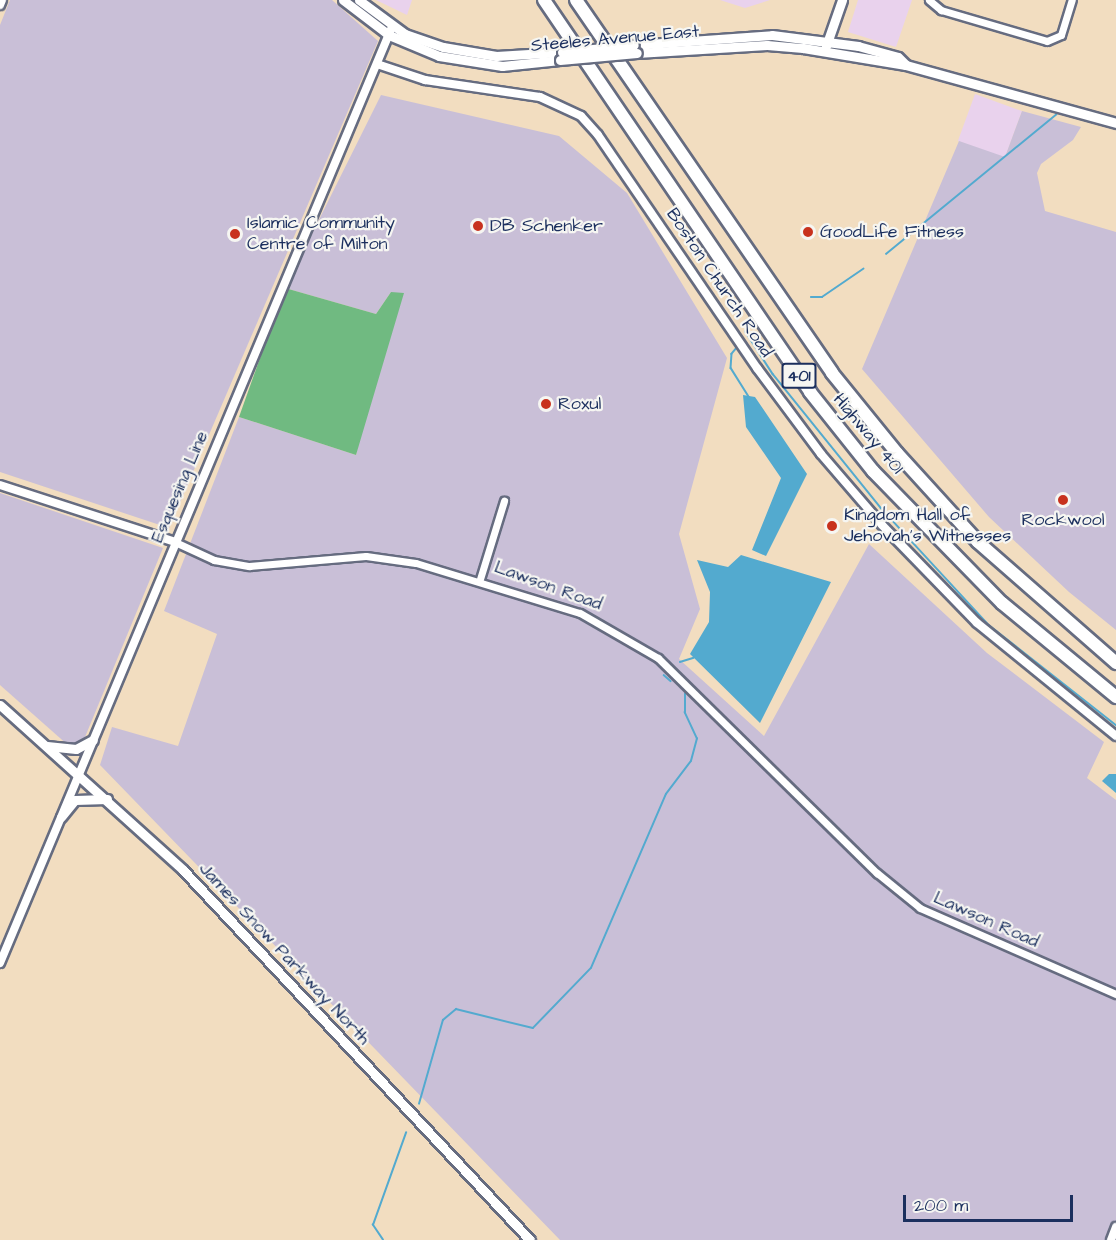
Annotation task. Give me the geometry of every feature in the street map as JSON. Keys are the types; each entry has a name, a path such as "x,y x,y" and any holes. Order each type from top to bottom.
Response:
{"highway":[{"name":"Highway 401","path":"544,0 810,392 873,471 1002,603 1116,697"},
{"name":"Highway 401","path":"576,0 832,373 897,453 978,542 1116,663"}],"main road":[{"name":"Steeles Avenue East","path":"343,0 389,35 423,52 462,61 502,66 561,56 772,35 827,41 898,57 906,65"},
{"name":"Steeles Avenue East","path":"359,0 393,26 419,40 469,53 496,56 561,56"},
{"path":"825,51 842,0"},
{"name":"Steeles Avenue East","path":"636,49 767,45 825,51 906,65 1116,123"},
{"name":"James Snow Parkway North","path":"0,705 107,799 183,870 530,1240"},
{"path":"45,745 76,749 93,740"},
{"path":"61,817 75,800 107,799"}],"street":[{"path":"0,5 2,0"},
{"path":"929,0 941,10 1047,41 1061,35 1072,0"},
{"name":"Esquesing Line","path":"0,963 393,26"},
{"name":"Boston Church Road","path":"376,64 425,80 540,98 581,116 598,135 757,368 821,454 874,516 977,622 1039,677 1116,736"},
{"name":"Lawson Road","path":"0,485 175,542 229,564 273,565 366,556 416,563 480,579 580,613 658,658 877,873 920,908 1116,994"},
{"path":"480,579 504,501"},
{"path":"1111,1240 1116,1227"}],"shaded area":[{"path":"10,0 332,0 378,41 169,528 0,472 0,25"},
{"path":"376,0 412,0 407,15"},
{"path":"720,0 770,0 745,8"},
{"path":"858,0 912,0 896,47 848,32"},
{"path":"975,94 1022,111 1005,158 958,141"},
{"path":"381,95 559,136 627,193 727,358 679,534 700,609 679,659 764,736 869,544 987,653 1104,742 1087,778 1116,800 1116,1240 560,1240 100,765 112,727 178,746 217,634 164,611 239,417 356,455 391,292 376,314 285,288"},
{"name":"Rockwool","path":"1022,111 1081,127 1073,140 1041,164 1037,173 1045,211 1116,232 1116,630 1069,592 989,517 862,369 959,141 1005,157"},
{"path":"0,493 163,548 78,754 0,685"}],"green space":[{"path":"285,288 376,314 391,292 404,293 356,455 239,417"}],"water":[{"path":"743,395 755,397 807,474 766,556 752,550 781,478 746,427"},
{"path":"741,555 831,582 760,723 690,654 709,622 710,592 697,560 728,567"},
{"path":"1109,774 1116,774 1116,793 1102,781"}],"waterway":[{"path":"886,254 1056,115"},
{"path":"811,297 822,297 863,269"},
{"path":"749,319 746,332 773,374 881,508 989,625 1116,725"},
{"path":"737,348 732,354 731,368 750,399"},
{"path":"680,662 693,658"},
{"path":"664,675 671,681"},
{"path":"419,1104 443,1020 456,1009 533,1028 591,968 666,794 691,761 697,739 685,713 685,694"},
{"path":"383,1240 373,1225 406,1133"}],"place":[{"name":"DB Schenker","path":"478,226"},
{"name":"GoodLife Fitness","path":"808,232"},
{"name":"Islamic Community Centre of Milton","path":"235,234"},
{"name":"Roxul","path":"546,404"},
{"name":"Rockwool","path":"1063,500"},
{"name":"Kingdom Hall of Jehovah's Witnesses","path":"832,526"}]}
